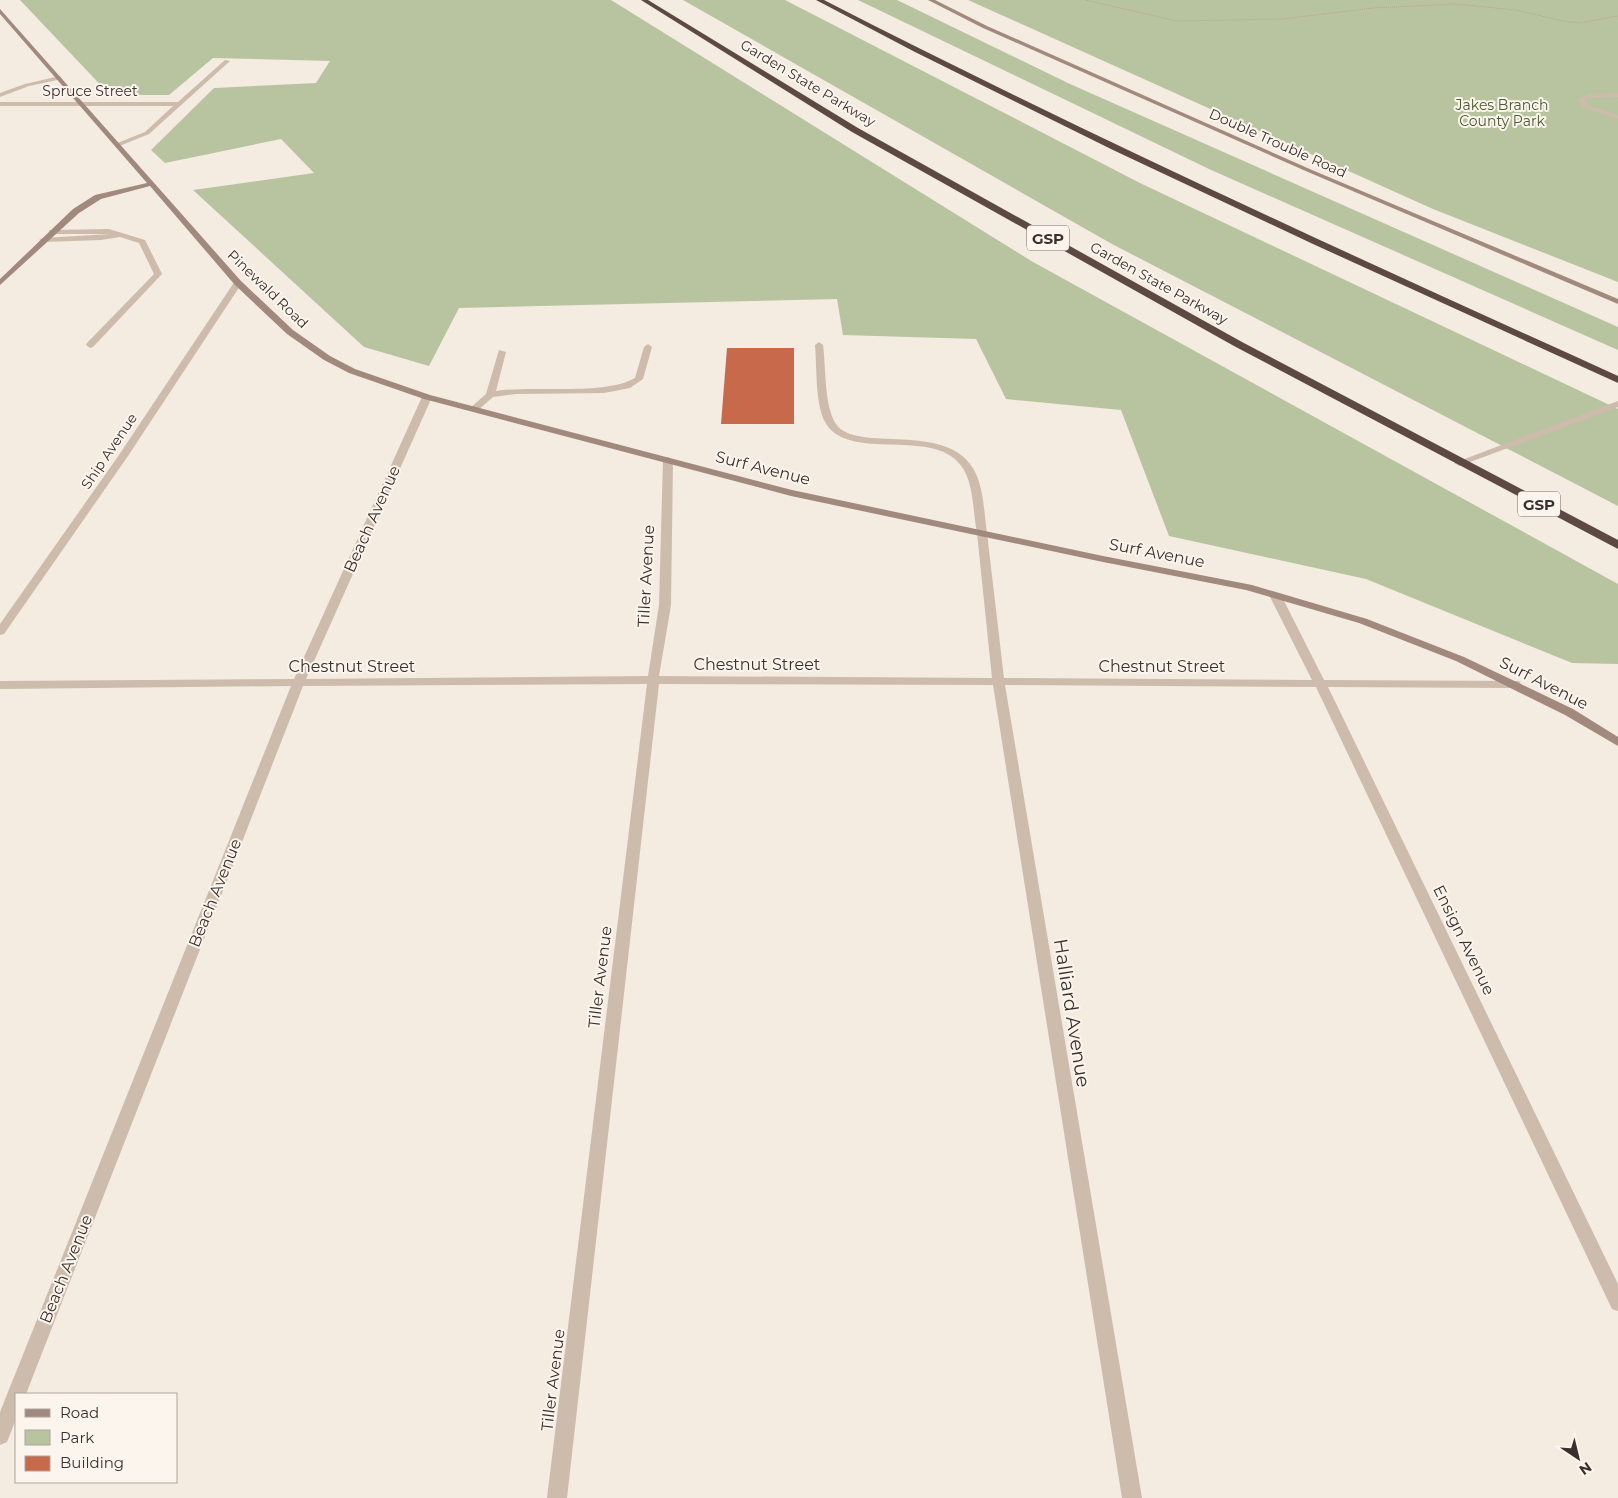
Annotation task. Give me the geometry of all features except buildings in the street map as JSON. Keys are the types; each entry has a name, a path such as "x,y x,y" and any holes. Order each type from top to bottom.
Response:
{"highway":[{"name":"Garden State Parkway","path":"644,0 855,130 1238,344 1459,463 1618,545"},
{"path":"819,0 1132,156 1271,222 1618,380"}],"main road":[{"name":"Double Trouble Road","path":"931,0 985,27 1310,171 1618,302"},
{"name":"Pinewald Road","path":"0,11 238,283 290,332 327,358 352,371 427,397 668,460"},
{"path":"0,283 76,210 98,197 150,184"},
{"name":"Surf Avenue","path":"668,460 791,493 1103,559 1248,587 1276,595 1362,621 1460,659 1569,712 1618,742"}],"street":[{"path":"117,145 147,133 227,61"},
{"path":"0,95 27,85 60,78"},
{"path":"1618,96 1590,96 1582,99 1582,103 1587,107 1618,116"},
{"name":"Spruce Street","path":"0,104 179,104"},
{"path":"52,232 108,231 142,242 158,274 90,345"},
{"path":"43,240 101,238 120,235"},
{"name":"Ship Avenue","path":"0,632 122,456 238,283"},
{"name":"Halliard Avenue","path":"819,345 827,418 837,432 857,438 918,444 947,450 960,458 969,469 982,533 998,681 1132,1498"},
{"path":"474,409 490,395 516,391 604,390 627,386 640,379 648,347"},
{"path":"490,395 502,352"},
{"name":"Beach Avenue","path":"17,1393 298,682 427,397"},
{"path":"1459,463 1618,404"},
{"name":"Tiller Avenue","path":"557,1498 653,680 665,605 668,460"},
{"name":"Ensign Avenue","path":"1276,595 1618,1302"},
{"name":"Chestnut Street","path":"0,685 653,680 1514,684"},
{"name":"Beach Avenue","path":"0,1436 15,1398"}],"path":[{"path":"1085,0 1177,21 1282,19 1373,8 1455,4 1516,10 1567,22 1580,23 1618,16"}],"green space":[{"path":"20,0 611,0 1033,262 1618,584 1618,664 1572,663 1366,579 1169,536 1121,410 1006,399 976,339 843,335 837,299 459,308 429,366 364,347 193,190 314,173 281,139 165,163 151,150 214,88 316,83 330,61 213,58 169,95 110,95"},
{"path":"683,0 785,0 1140,183 1618,409 1618,506 1112,244"},
{"path":"858,0 897,0 1070,84 1618,327 1618,350 1209,169"},
{"name":"Jakes Branch County Park","path":"968,0 1618,0 1618,282 1433,209"}]}
